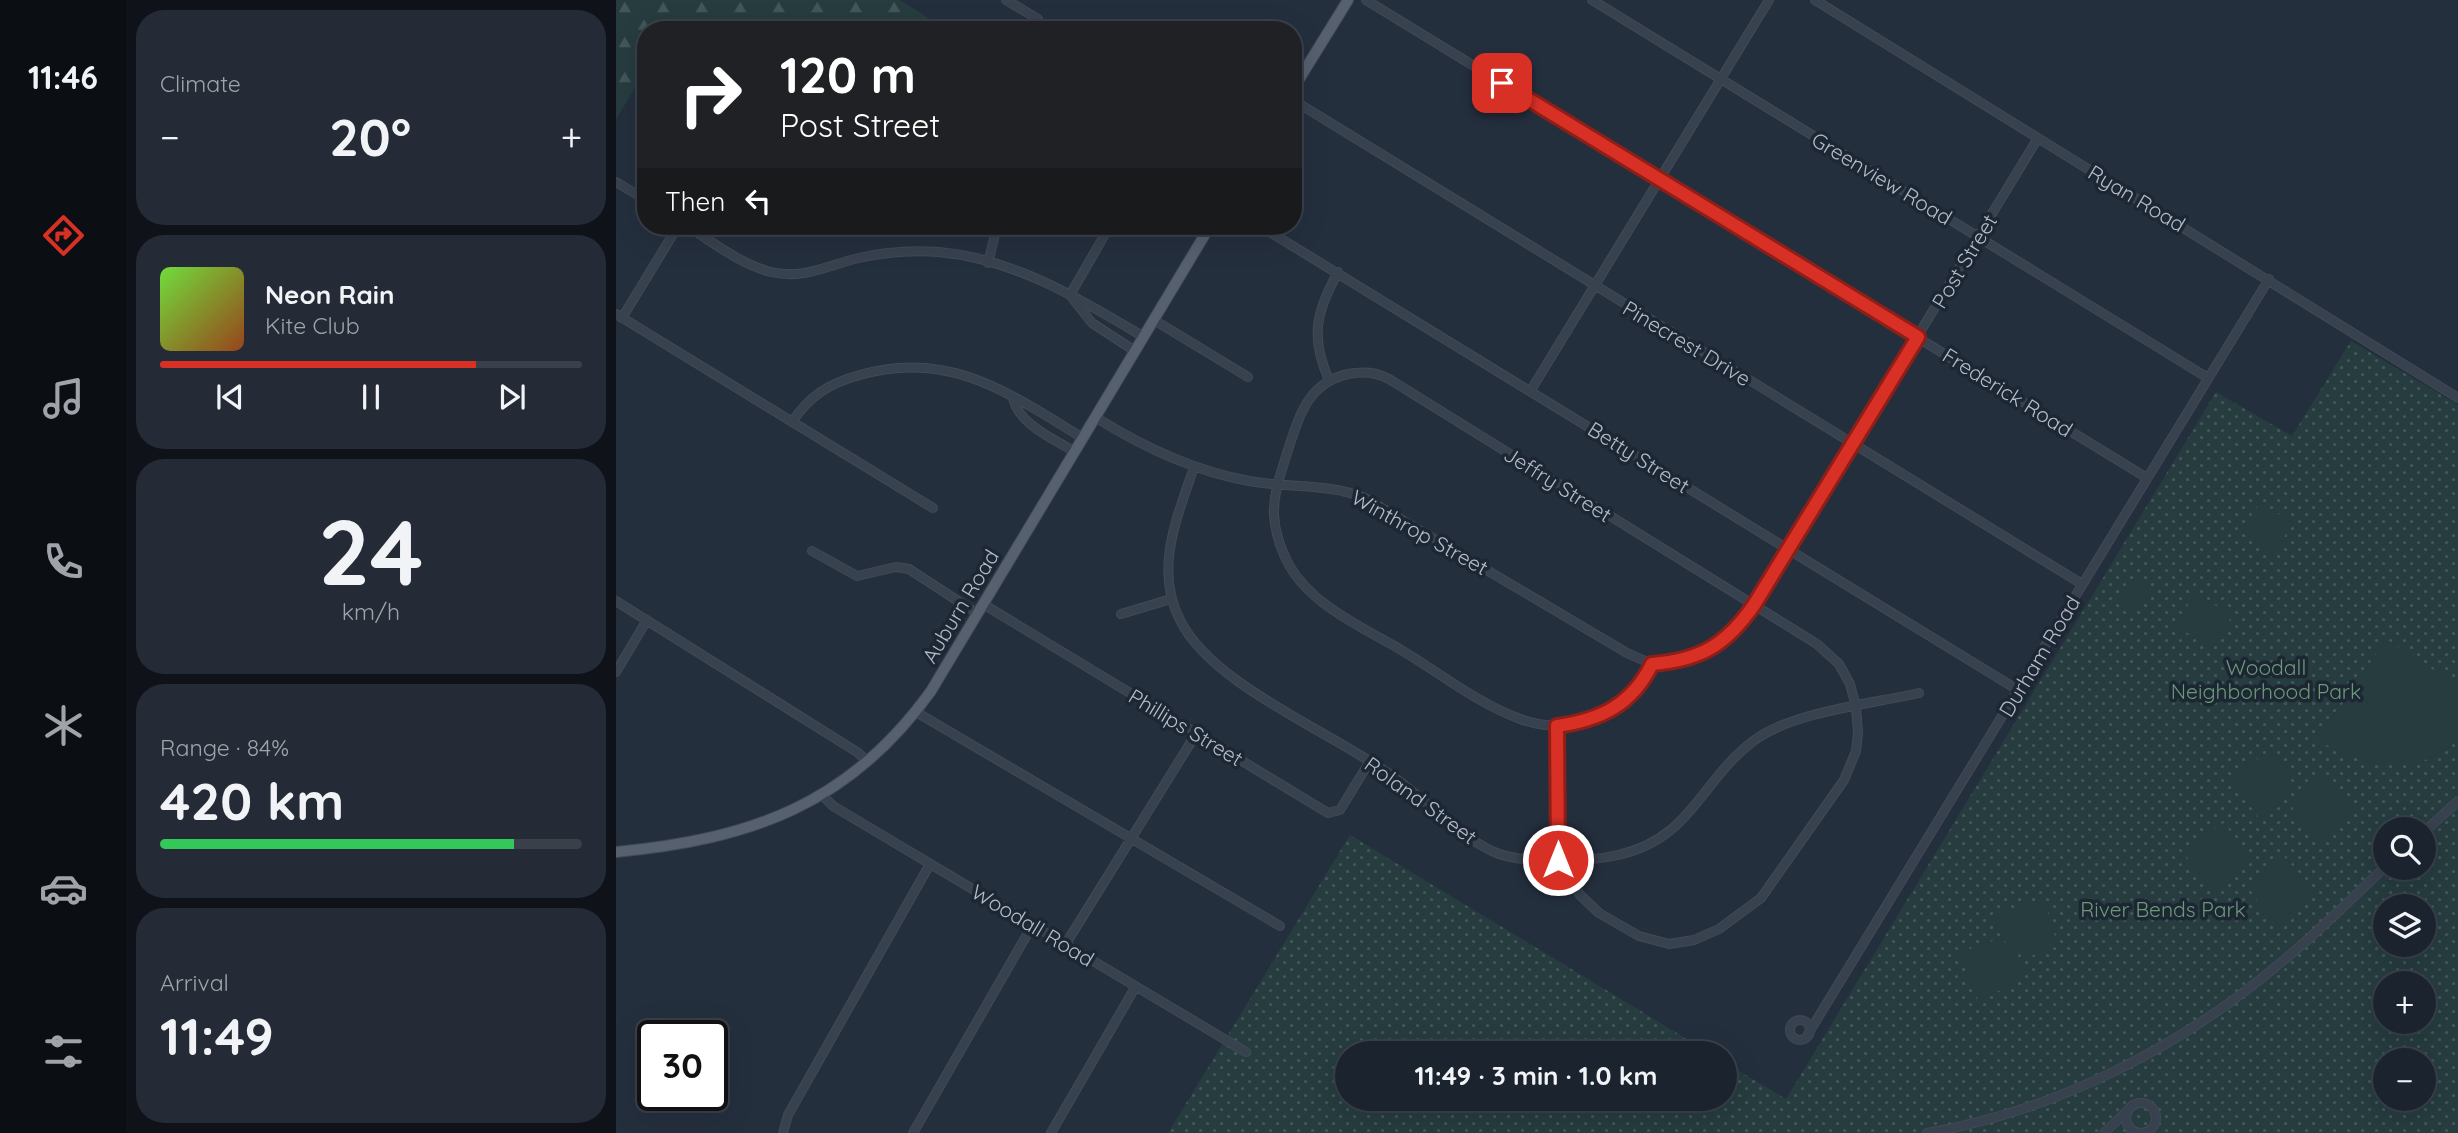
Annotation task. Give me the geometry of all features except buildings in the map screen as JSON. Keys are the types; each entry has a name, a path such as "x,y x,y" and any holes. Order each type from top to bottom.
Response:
{"main road":[{"path":"1302,74 1348,0"},
{"name":"Auburn Road","path":"616,852 718,838 775,818 822,795 867,761 916,712 978,614 1205,235"}],"street":[{"path":"1006,0 1038,19"},
{"name":"Frederick Road","path":"1366,0 2147,478"},
{"name":"Greenview Road","path":"1592,0 2208,378"},
{"path":"1531,390 1769,0"},
{"name":"Ryan Road","path":"1815,0 2458,398"},
{"name":"Pinecrest Drive","path":"1302,106 2082,584"},
{"name":"Post Street","path":"1652,664 1687,658 1720,644 1740,625 2038,138"},
{"path":"616,182 637,195"},
{"path":"672,235 619,316 933,508"},
{"path":"702,235 751,264 785,275 810,273 856,259 890,253 942,253 988,263 1026,273 1144,337"},
{"path":"988,263 995,235"},
{"name":"Betty Street","path":"1275,235 2018,690"},
{"path":"1070,295 1104,236"},
{"path":"1338,272 1320,305 1317,325 1319,351 1329,380 1318,387 1303,408 1278,485 1274,509 1278,539 1290,567 1315,597 1500,709 1524,720 1557,726 1592,720 1618,707 1646,677 1652,664"},
{"name":"Durham Road","path":"1808,1034 2269,279"},
{"path":"1070,295 1092,323 1135,351"},
{"path":"1154,320 1248,377"},
{"path":"792,422 810,399 828,386 890,368 909,366 955,370 996,386 1083,438"},
{"name":"Jeffry Street","path":"1329,380 1364,372 1389,379 1754,605 1832,657 1850,684 1856,707"},
{"path":"1013,398 1015,407 1025,418 1075,452"},
{"name":"Winthrop Street","path":"1095,417 1148,448 1194,467 1278,485 1328,487 1365,498 1627,653 1652,664"},
{"name":"Roland Street","path":"1194,467 1170,540 1167,571 1171,599 1188,636 1211,662 1370,761 1494,852 1516,858 1558,860 1618,856 1658,839 1688,817 1722,769 1752,741 1792,722 1919,693"},
{"path":"812,551 857,576 896,567 909,569 978,614"},
{"path":"1121,614 1171,599"},
{"path":"616,601 857,752 867,761"},
{"name":"Phillips Street","path":"984,604 1328,813 1340,810 1370,761"},
{"path":"616,672 648,620"},
{"path":"1557,726 1558,860 1588,904 1639,936 1659,943 1679,944 1719,929 1747,910 1768,889 1844,780 1856,751 1856,707"},
{"path":"916,712 1280,926"},
{"path":"1065,944 1196,734"},
{"name":"Woodall Road","path":"822,795 833,806 1245,1052"},
{"path":"2436,821 2458,801"},
{"path":"783,1133 788,1115 930,864"},
{"path":"1927,1133 2002,1114 2063,1093 2186,1031 2279,964 2373,878"},
{"path":"913,1133 1032,926"},
{"path":"1051,1133 1136,986"},
{"path":"1801,1020 1808,1025 1808,1034 1801,1039 1792,1035 1792,1023 1801,1020 1816,1020"},
{"path":"2104,1133 2119,1119 2136,1104 2145,1103 2153,1109 2156,1118 2152,1127 2144,1132 2134,1130 2119,1119"},
{"path":"2128,1124 2129,1110"}],"green space":[{"path":"616,0 900,0 933,21 637,21 637,85 616,119"},
{"name":"River Bends Park","path":"2351,341 2458,405 2458,1133 1168,1133 1350,835 1690,1041 1335,1041 1335,1111 1737,1111 1737,1070 1786,1099 2216,392 2292,436"},
{"path":"2260,502 2293,523 2274,553 2241,532"},
{"path":"2134,579 2149,589 2133,613 2118,604"},
{"path":"2196,593 2232,616 2211,648 2175,625"},
{"path":"2386,639 2458,686 2458,741 2419,762 2380,764 2354,757 2318,740"},
{"path":"2272,749 2288,771 2293,786 2283,802 2259,819 2231,776"},
{"path":"2318,771 2355,808 2320,843 2292,812 2298,794"},
{"path":"2223,823 2240,843 2246,858 2237,875 2215,894 2183,852"},
{"path":"2280,852 2315,891 2277,924 2259,904 2251,890 2259,873"},
{"path":"2044,899 2058,946 2033,955 2015,954 2026,979 1978,1000 1959,954 1983,943 1999,940 2010,950 1996,927 1994,915"}],"route":[{"path":"1502,83 1918,337 1754,605 1729,637 1705,652 1667,663 1652,664 1646,677 1629,697 1605,715 1580,723 1557,726 1558,860"}],"park label":[{"name":"Woodall Neighborhood Park","path":"2266,679"}]}
